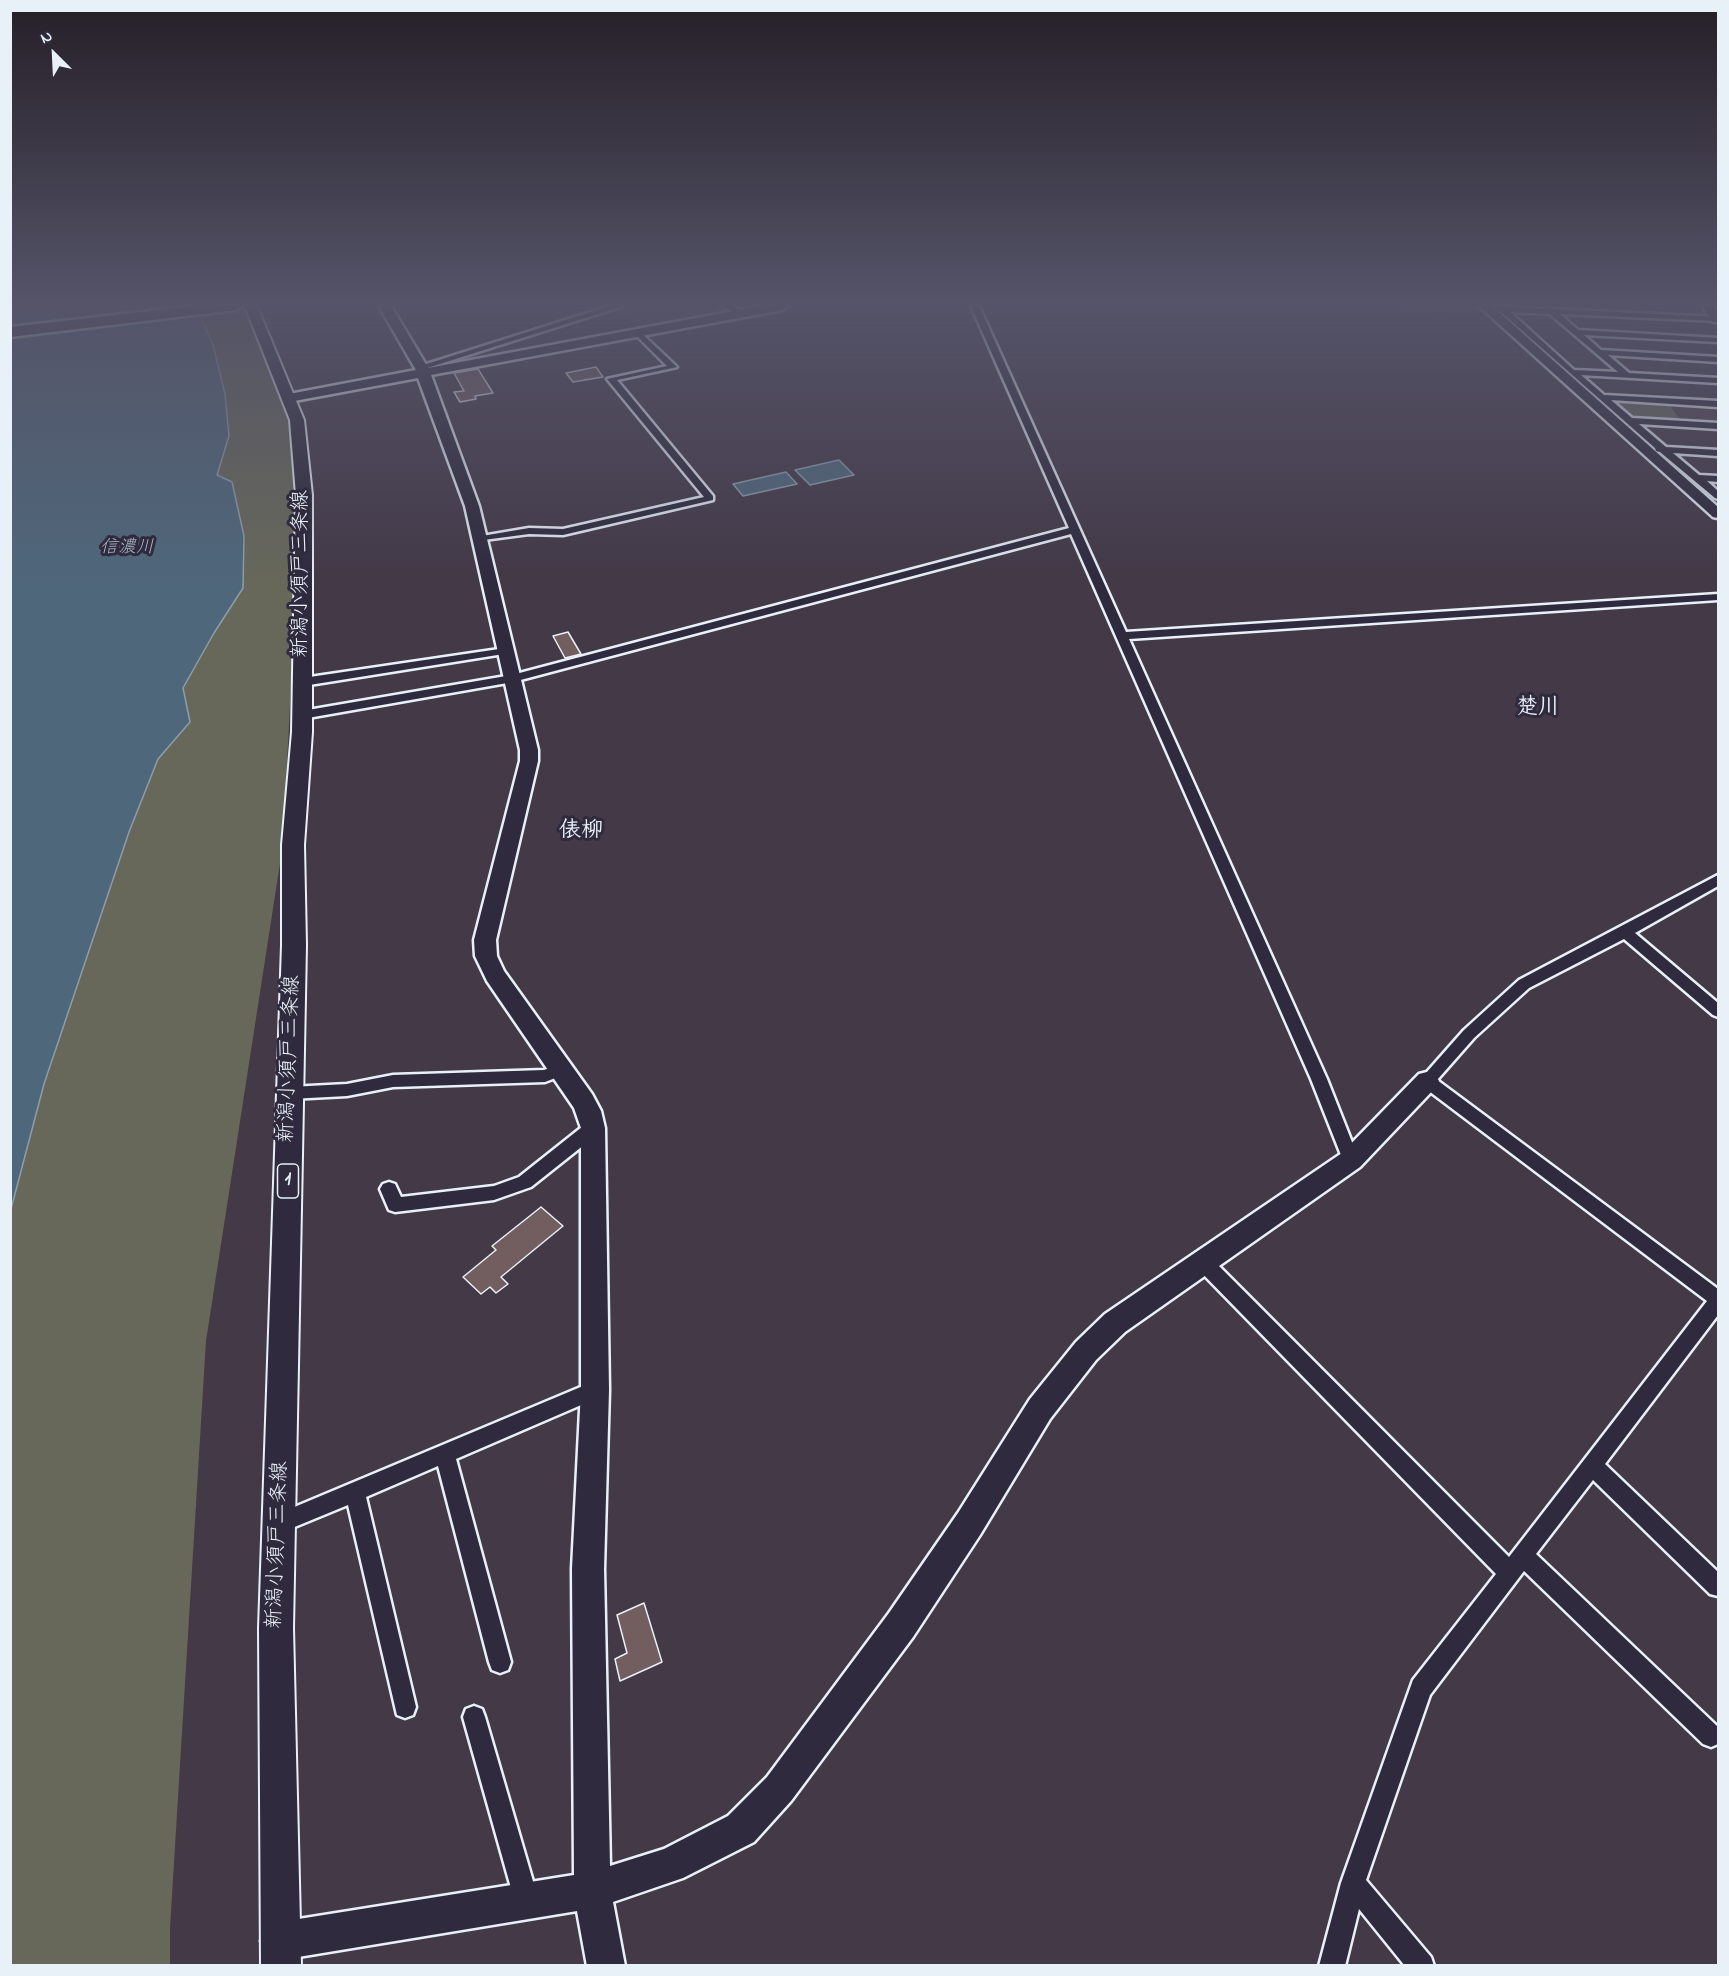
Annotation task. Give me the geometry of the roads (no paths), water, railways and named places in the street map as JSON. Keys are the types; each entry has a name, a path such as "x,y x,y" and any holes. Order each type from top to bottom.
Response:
{"main road":[{"name":"新潟小須戸三条線","path":"280,1953 276,1628 294,945 293,845 303,682 304,495 297,420 289,399"}],"street":[{"path":"433,398 472,506 529,750 529,761 485,948 495,975 589,1111 593,1128 594,1390 588,1569 592,1890 606,1965"},
{"path":"480,539 529,531 563,532 710,498 626,398"},
{"path":"1016,398 1319,1078 1350,1160"},
{"path":"1590,398 1719,514"},
{"path":"1602,398 1719,496"},
{"path":"1621,398 1719,404"},
{"path":"1629,421 1719,426"},
{"path":"1644,449 1719,453"},
{"path":"1697,478 1719,479"},
{"path":"302,715 513,678 1075,530"},
{"path":"1123,636 1719,597"},
{"path":"303,682 506,651"},
{"path":"280,1953 592,1890 670,1865 741,1829 779,1789 901,1624 969,1524 1040,1409 1086,1351 1115,1323 1350,1160 1469,1034 1524,984 1719,880"},
{"path":"1624,932 1719,1011"},
{"path":"290,1093 347,1090 393,1081 545,1076 562,1069"},
{"path":"1332,1965 1353,1882 1421,1688 1719,1300 1427,1081"},
{"path":"389,1189 395,1205 495,1193 525,1182 593,1128"},
{"path":"1203,1262 1516,1564 1711,1736"},
{"path":"280,1523 594,1390"},
{"path":"445,1455 500,1662"},
{"path":"1591,1465 1719,1586"},
{"path":"355,1492 405,1707"},
{"path":"474,1717 527,1902"},
{"path":"1353,1882 1422,1965"}],"water":[{"name":"信濃川","path":"11,398 225,398 229,436 217,475 232,482 244,536 243,588 183,688 190,722 158,759 129,832 44,1084 11,1209"},
{"path":"839,460 854,475 810,485 795,470"},
{"path":"786,472 797,484 743,496 733,484"}],"district":[{"name":"楚川","path":"1538,709"},
{"name":"俵柳","path":"581,832"}]}
